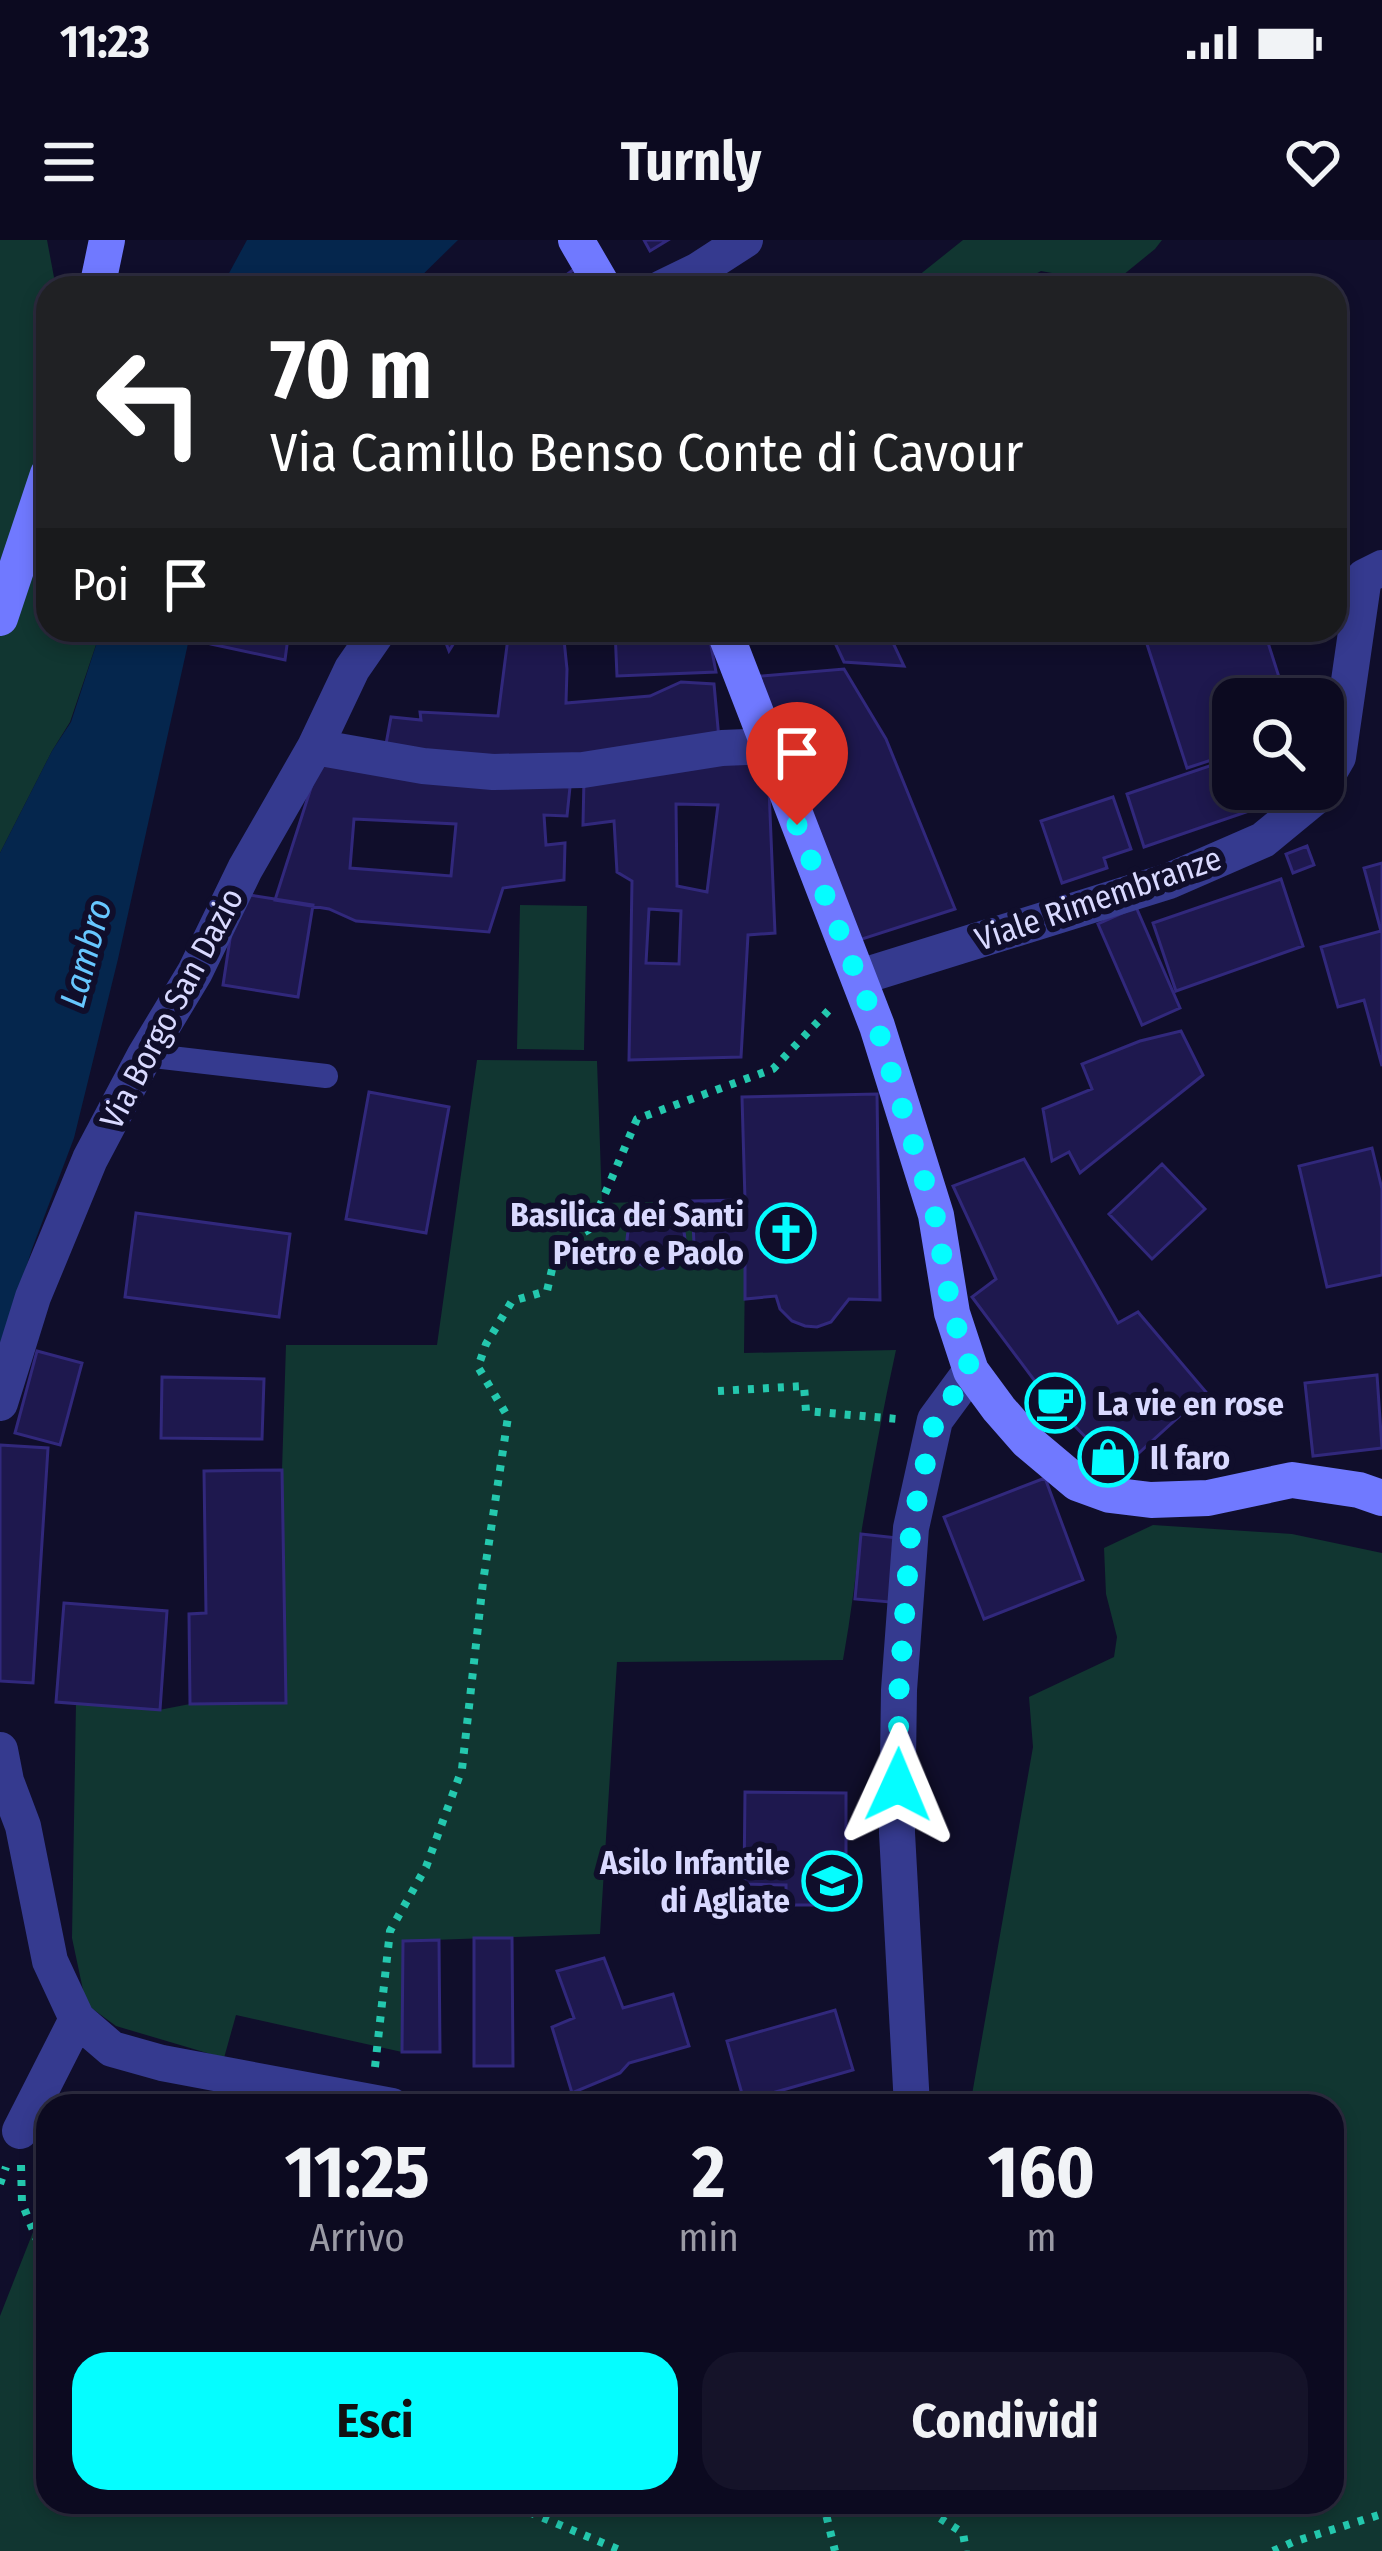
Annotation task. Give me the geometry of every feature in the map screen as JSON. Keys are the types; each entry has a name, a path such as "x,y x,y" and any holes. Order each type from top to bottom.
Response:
{"street":[{"path":"100,276 107,240"},
{"path":"576,240 597,276"},
{"path":"687,276 745,240"},
{"path":"0,618 36,510"},
{"name":"Viale Rimembranze","path":"1344,715 1364,577 1382,568"},
{"name":"Via Borgo San Dazio","path":"0,1403 33,1298 90,1159 371,642"},
{"path":"729,642 860,977 935,1215 952,1313 971,1371 998,1409 1077,1483 1110,1495 1151,1500 1208,1498 1292,1480 1382,1498"},
{"path":"315,747 423,766 494,772 583,770 722,748 770,746"},
{"name":"Viale Rimembranze","path":"860,977 1169,881 1263,840 1299,810"},
{"path":"911,2094 897,1833 899,1690 911,1528 935,1420 971,1371"},
{"path":"0,1750 23,1826 50,1961 77,2019 112,2049 327,2094"},
{"path":"39,2094 77,2019"},
{"path":"20,2132 36,2100"}],"lane":[{"path":"145,1054 326,1076"}],"path":[{"path":"380,2094 379,2047 390,1931 426,1867 462,1769 508,1417 478,1367 485,1344 512,1301 547,1291 557,1248 590,1229 637,1119 773,1069 860,977"},
{"path":"718,1391 804,1386 806,1411 881,1418"},
{"path":"20,2132 22,2203 36,2237"},
{"path":"1273,2551 1382,2513"},
{"path":"532,2514 622,2551"},
{"path":"826,2514 836,2551"},
{"path":"933,2514 963,2533 966,2551"}],"green space":[{"path":"0,240 47,240 54,276 36,276 36,642 97,642 70,722 0,853"},
{"path":"963,240 1162,240 1122,276 1041,271 1032,276 918,276"},
{"path":"520,905 587,906 584,1050 517,1049"},
{"path":"477,1060 597,1061 602,1203 692,1201 695,1266 745,1264 744,1353 896,1350 843,1660 617,1662 600,1934 403,1941 402,2052 236,2015 224,2058 116,2026 86,2004 72,1938 76,1703 159,1710 190,1704 286,1703 282,1470 286,1345 437,1345"},
{"path":"1153,1525 1292,1534 1382,1553 1382,2551 0,2551 0,2316 36,2224 36,2514 1344,2514 1344,2094 972,2094 1033,1747 1029,1697 1114,1657 1117,1637 1106,1594 1104,1548"}],"water":[{"path":"247,240 458,240 421,276 228,276"},
{"name":"Lambro","path":"97,642 188,642 74,1138 0,1349 0,853 71,722"}],"building":[{"path":"644,240 668,240 650,251"},
{"path":"211,642 287,642 285,660"},
{"path":"507,642 564,642 566,703 650,696 681,682 714,684 719,739 578,765 384,755 391,717 421,720 420,712 498,716"},
{"path":"616,642 710,642 716,672 617,676"},
{"path":"835,642 893,642 904,666 844,662"},
{"path":"1146,642 1268,642 1279,678 1212,678 1212,760 1187,768"},
{"path":"844,669 886,739 955,909 853,942 750,677"},
{"path":"758,754 769,789 775,933 748,935 741,1057 629,1060 632,881 617,872 614,821 583,825 584,778","holes":["676,804 718,805 707,892 677,886","649,909 681,911 679,964 646,963"]},
{"path":"324,763 570,787 567,816 544,815 546,845 565,843 564,880 503,888 489,932 356,921 329,909 275,900 316,772","holes":["354,819 456,824 451,876 350,868"]},
{"path":"1212,765 1212,810 1252,810 1144,847 1127,794"},
{"path":"1113,797 1131,849 1104,858 1107,868 1062,883 1041,821"},
{"path":"1307,846 1314,865 1293,873 1286,854"},
{"path":"1382,863 1382,1066 1364,1000 1338,1007 1321,947 1381,931 1364,868"},
{"path":"1281,879 1303,946 1176,991 1153,923"},
{"path":"237,893 313,905 298,997 223,985"},
{"path":"1136,907 1180,1008 1142,1025 1098,924"},
{"path":"1181,1031 1203,1075 1080,1173 1069,1152 1052,1161 1043,1109 1092,1089 1082,1064"},
{"path":"369,1092 449,1107 426,1233 346,1219"},
{"name":"Basilica dei Santi Pietro e Paolo","path":"877,1094 880,1300 849,1299 831,1322 805,1326 780,1309 776,1296 745,1299 745,1264 695,1266 692,1201 745,1200 742,1097"},
{"path":"1372,1148 1382,1189 1382,1275 1327,1287 1299,1166"},
{"path":"1024,1159 1118,1323 1138,1312 1206,1392 1119,1471 1049,1400 972,1297 996,1279 953,1186"},
{"path":"1162,1164 1205,1209 1152,1259 1109,1214"},
{"path":"656,1211 677,1219 685,1240 677,1261 656,1269 635,1261 627,1240 635,1219"},
{"path":"136,1213 290,1234 279,1317 125,1297"},
{"path":"37,1351 82,1363 60,1445 15,1433"},
{"path":"1377,1375 1382,1448 1313,1456 1305,1383"},
{"path":"162,1377 264,1379 262,1439 161,1438"},
{"path":"0,1445 48,1448 33,1683 0,1681"},
{"path":"282,1470 286,1703 190,1704 189,1614 206,1613 204,1471"},
{"path":"1045,1478 1083,1580 984,1619 944,1517"},
{"path":"861,1534 907,1539 901,1603 855,1599"},
{"path":"64,1603 167,1611 160,1710 56,1702"},
{"path":"745,1792 846,1793 846,1905 786,1905 786,1885 744,1884"},
{"path":"474,1938 512,1938 513,2066 474,2066"},
{"path":"439,1940 440,2052 402,2052 403,1941"},
{"path":"604,1958 623,2008 673,1994 689,2046 629,2063 620,2073 572,2093 552,2027 574,2018 557,1971"},
{"path":"835,2010 853,2070 769,2094 742,2094 727,2041"}],"place":[{"name":"Basilica dei Santi Pietro e Paolo","path":"786,1233"},
{"name":"La vie en rose","path":"1055,1403"},
{"name":"Il faro","path":"1108,1457"},
{"name":"Asilo Infantile di Agliate","path":"832,1881"}],"route":[{"path":"797,825 877,1026 935,1215 952,1313 971,1371 935,1420 911,1528 899,1690 898,1785"}]}
